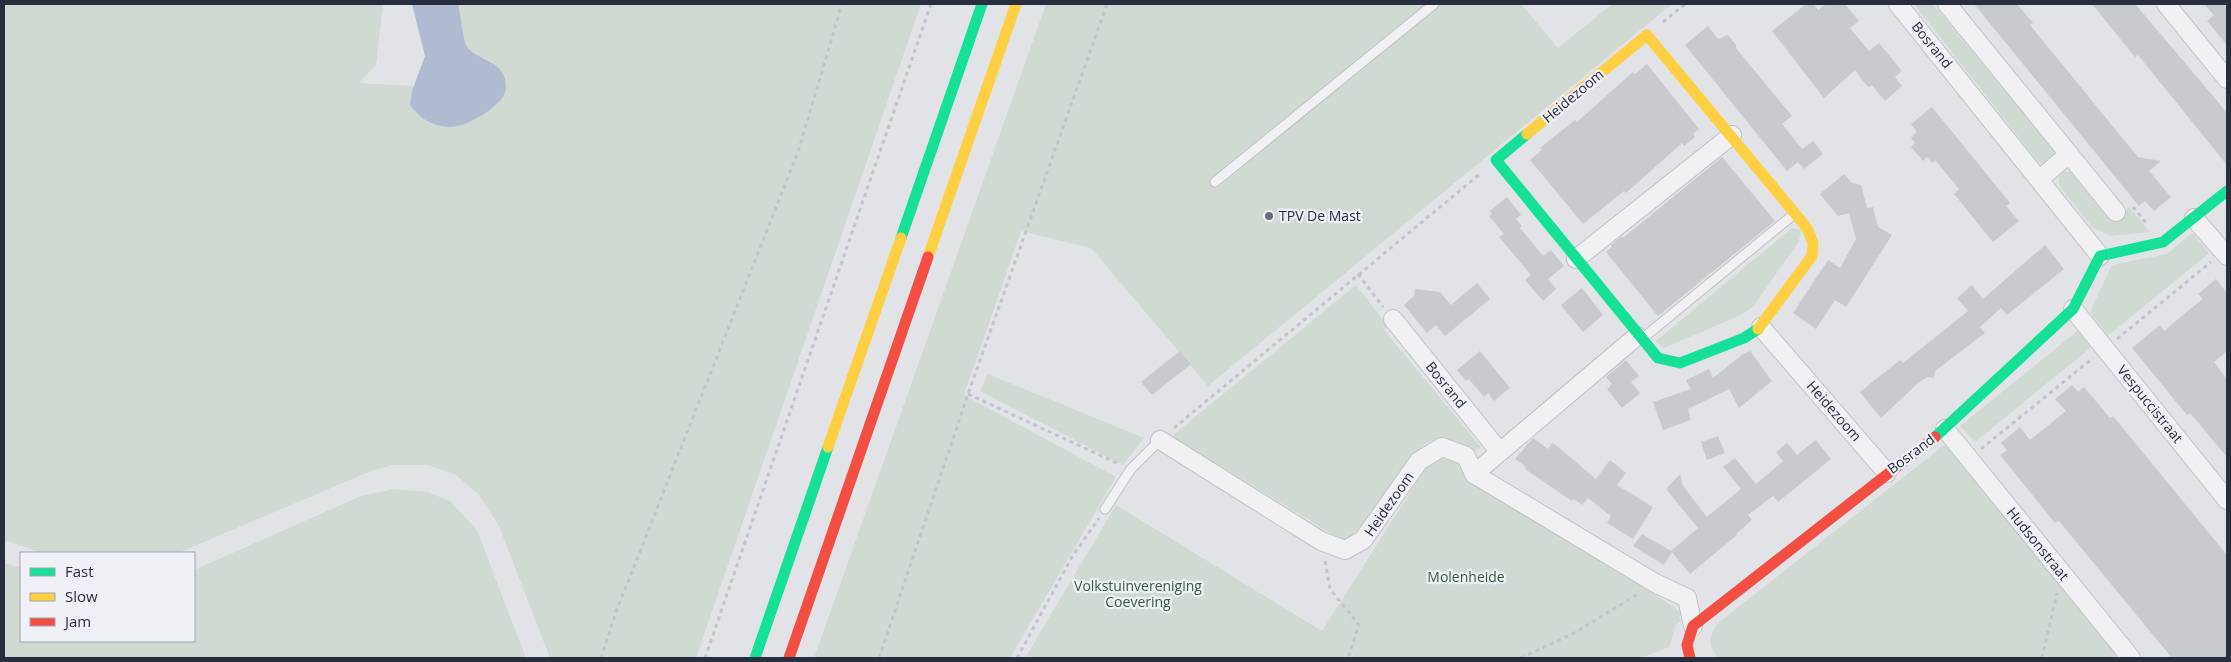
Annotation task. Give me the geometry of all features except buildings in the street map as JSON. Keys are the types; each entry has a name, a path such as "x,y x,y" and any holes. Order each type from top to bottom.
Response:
{"main road":[{"path":"755,658 982,4"},
{"path":"789,658 1016,4"},
{"path":"1496,160 1639,338 1658,358 1680,363 1744,338 1761,327 1812,256 1813,243 1810,235 1795,213 1732,135 1648,35"},
{"name":"Heidezoom","path":"1496,160 1648,35"},
{"path":"2100,256 2163,242 2227,191"},
{"name":"Bosrand","path":"1693,626 1945,429 2073,309 2100,256"},
{"path":"1690,658 1687,645 1693,626"}],"street":[{"name":"Bosrand","path":"1898,4 2100,256"},
{"path":"1947,4 2116,212"},
{"path":"2166,4 2227,79"},
{"path":"1576,259 1732,135"},
{"path":"2040,179 2069,154"},
{"path":"2194,218 2227,256"},
{"name":"Vespuccistraat","path":"2073,309 2227,500"},
{"name":"Bosrand","path":"1393,319 1499,451"},
{"name":"Heidezoom","path":"1761,327 1887,473"},
{"path":"1639,338 1499,451 1474,474 1655,583 1687,598 1693,626"},
{"name":"Hudsonstraat","path":"1945,429 2131,658"},
{"name":"Heidezoom","path":"1160,440 1321,541 1346,550 1363,540 1419,461 1442,447 1466,456 1474,474"}],"lane":[{"path":"1215,182 1434,4"},
{"path":"1639,338 1795,213"},
{"path":"1105,509 1131,469 1160,440"}],"path":[{"path":"601,658 616,612 798,152 842,4"},
{"path":"705,658 931,4"},
{"path":"879,658 968,394 1107,4"},
{"path":"1648,35 1685,4"},
{"path":"1160,440 1496,160"},
{"path":"2116,212 2129,202 2163,242"},
{"path":"1358,274 1393,319"},
{"path":"968,394 1131,469"},
{"path":"1017,658 1072,557 1105,509"},
{"path":"1321,541 1330,589 1359,625 1348,658"},
{"path":"2042,658 2061,572"},
{"path":"1520,658 1576,632 1655,583"}],"green space":[{"path":"4,4 383,4 376,65 359,83 414,86 412,91 490,61 475,53 466,45 458,4 921,4 696,658 550,658 499,526 479,495 456,475 428,465 393,465 371,471 180,552 39,552 4,540"},
{"path":"1046,4 1521,4 1558,48 1612,4 1672,4 1208,386 1091,248 1021,231 964,395 1116,477 1010,658 814,658"},
{"path":"1914,4 1933,4 2054,151 2054,160 2044,166 2039,163"},
{"path":"2063,172 2071,172 2111,221 2129,207 2150,232 2111,236 2092,227 2059,185 2059,177"},
{"path":"1792,228 1801,230 1799,241 1753,307 1741,315 1664,348 1656,341"},
{"path":"2192,233 2209,253 2108,336 2090,312 2112,265 2167,254"},
{"path":"1356,285 1388,326 1384,330 1481,447 1475,451 1465,445 1446,440 1427,443 1412,458 1403,471 1363,536 1343,541 1172,436"},
{"path":"2081,328 2094,345 1975,442 1960,426"},
{"path":"988,374 1144,438 1123,465 980,391"},
{"path":"1943,446 1950,446 2121,658 1718,658 1712,649 1710,640 1718,623"},
{"path":"1447,458 1467,465 1682,613 1679,618 1682,620 1676,625 1669,647 1641,658 1025,658 1116,505 1322,631 1430,461"},
{"path":"393,489 428,492 450,501 477,530 526,658 4,658 4,563 20,568 20,642 195,642 195,570 361,496"}],"water":[{"path":"412,4 458,4 466,45 474,53 498,68 505,79 506,88 504,95 492,109 465,124 449,127 437,125 427,120 410,105 412,91 425,56"}],"traffic: fast":[{"path":"901,238 982,4"},
{"path":"1527,134 1496,160 1658,358 1680,363 1744,338 1758,329"},
{"path":"1935,437 2073,309 2100,256 2163,242 2227,191"},
{"path":"755,658 828,447"}],"traffic: slow":[{"path":"928,257 1016,4"},
{"path":"1647,35 1807,228 1813,243 1812,256 1758,329"},
{"path":"1527,134 1647,35"},
{"path":"828,447 901,238"}],"traffic: jam":[{"path":"789,658 928,257"},
{"path":"1690,658 1687,645 1693,626 1935,437"}],"place":[{"name":"TPV De Mast","path":"1269,216"}],"park label":[{"name":"Molenheide","path":"1466,577"},
{"name":"Volkstuinvereniging Coevering","path":"1138,594"}]}
